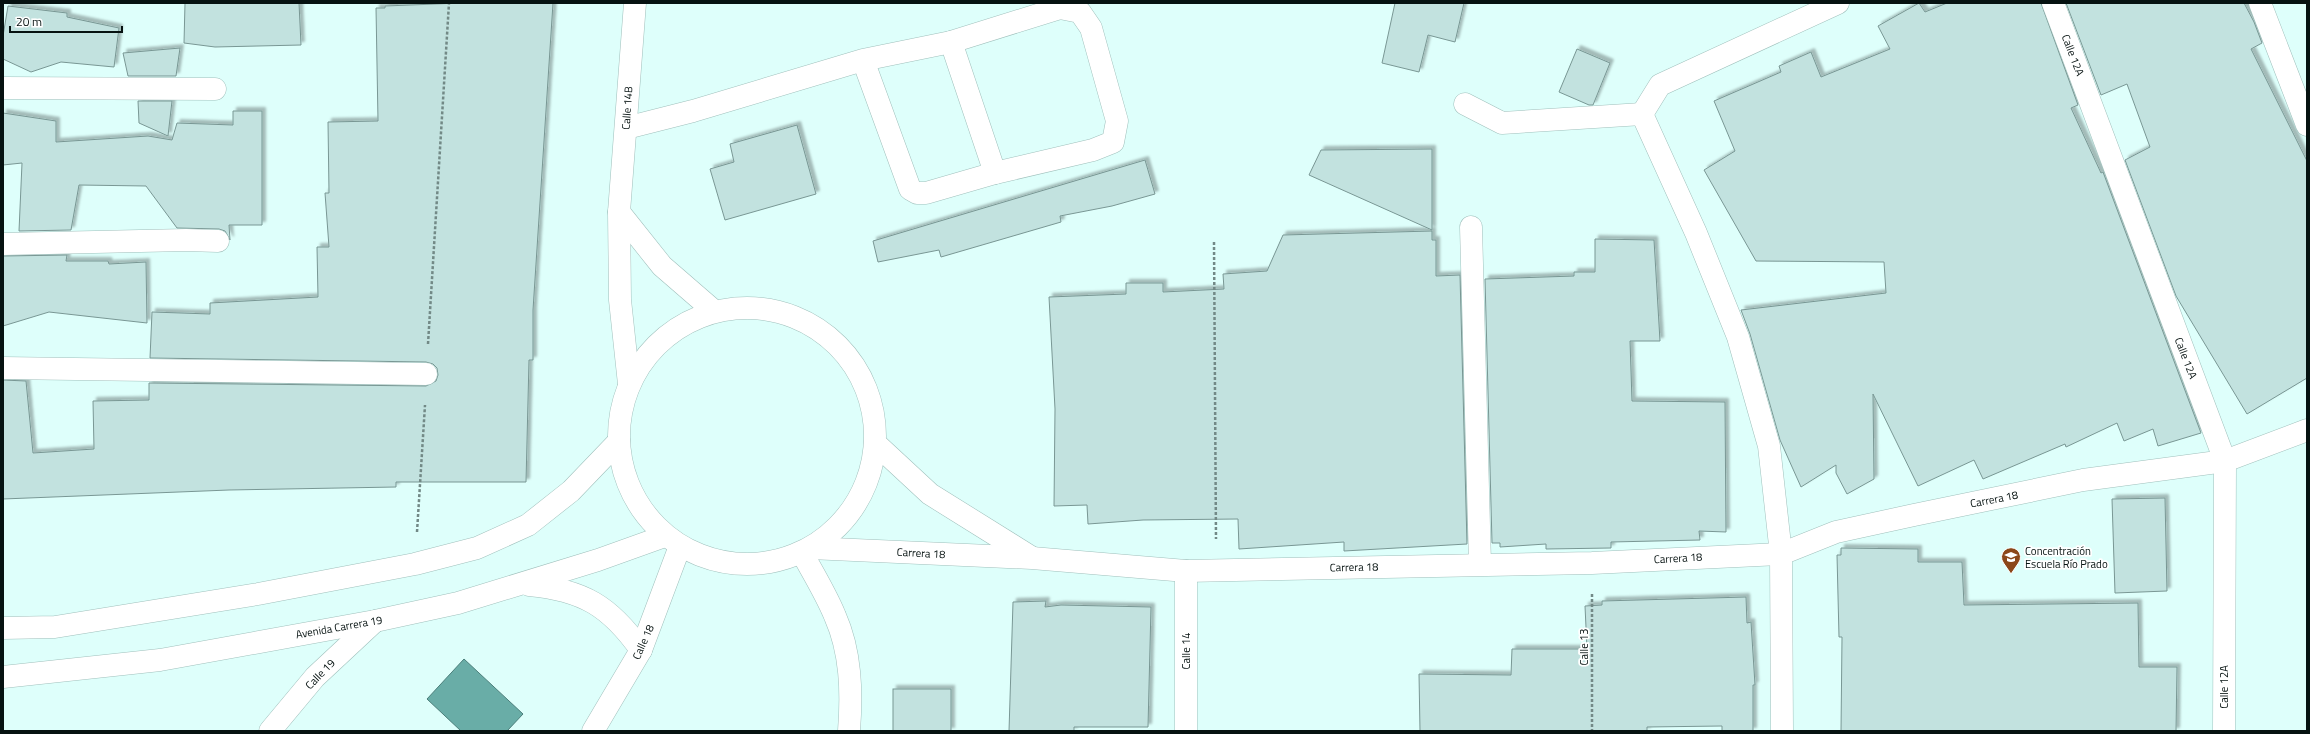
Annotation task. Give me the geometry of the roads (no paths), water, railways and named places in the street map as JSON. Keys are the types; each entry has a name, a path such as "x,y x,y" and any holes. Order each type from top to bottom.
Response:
{"street":[{"name":"Calle 14B","path":"629,384 620,300 619,212 635,3"},
{"path":"1642,114 1660,85 1838,3"},
{"name":"Calle 12A","path":"2053,3 2225,461 2224,731"},
{"path":"2260,3 2307,125"},
{"path":"626,128 693,111 863,60 951,42 1060,8 1080,12 1091,28 1117,121 1113,142 1093,150 994,173 926,193 917,193 910,188 863,60"},
{"path":"951,42 994,173"},
{"path":"3,88 215,89"},
{"path":"1465,104 1502,123 1642,114"},
{"path":"1642,114 1696,233 1738,337 1769,446 1781,554 1782,731"},
{"path":"619,212 662,266 714,311"},
{"path":"1471,227 1480,564"},
{"path":"3,244 186,240 218,241"},
{"path":"744,307 774,310 802,320 828,336 848,357 864,383 872,412 875,443 871,468 862,493 852,509 831,533 806,550 772,562 740,565 709,559 673,541 647,516 632,494 623,468 618,441 620,412 629,384 644,359 663,338 687,322 714,311 744,307"},
{"path":"3,368 426,374"},
{"name":"Carrera 18","path":"806,550 1032,558 1186,571 1592,562 1781,554 1836,532 1914,515 2083,480 2225,461 2307,430"},
{"path":"3,628 70,624 258,594 415,564 477,548 528,524 571,491 618,441"},
{"name":"Carrera 18","path":"875,443 930,494 1032,558"},
{"name":"Avenida Carrera 19","path":"3,677 160,660 375,621 458,603 673,541"},
{"name":"Calle 18","path":"593,731 642,650 673,541"},
{"path":"806,550 836,616 847,654 852,698 849,731"},
{"name":"Calle 14","path":"1186,571 1186,731"},
{"path":"522,584 556,587 589,599 617,619 642,650"},
{"name":"Calle 19","path":"270,731 315,677 375,621"}],"water":[{"path":"464,659 523,714 507,731 461,731 427,699"}],"place":[{"name":"Concentración Escuela Río Prado","path":"2011,574"}]}
